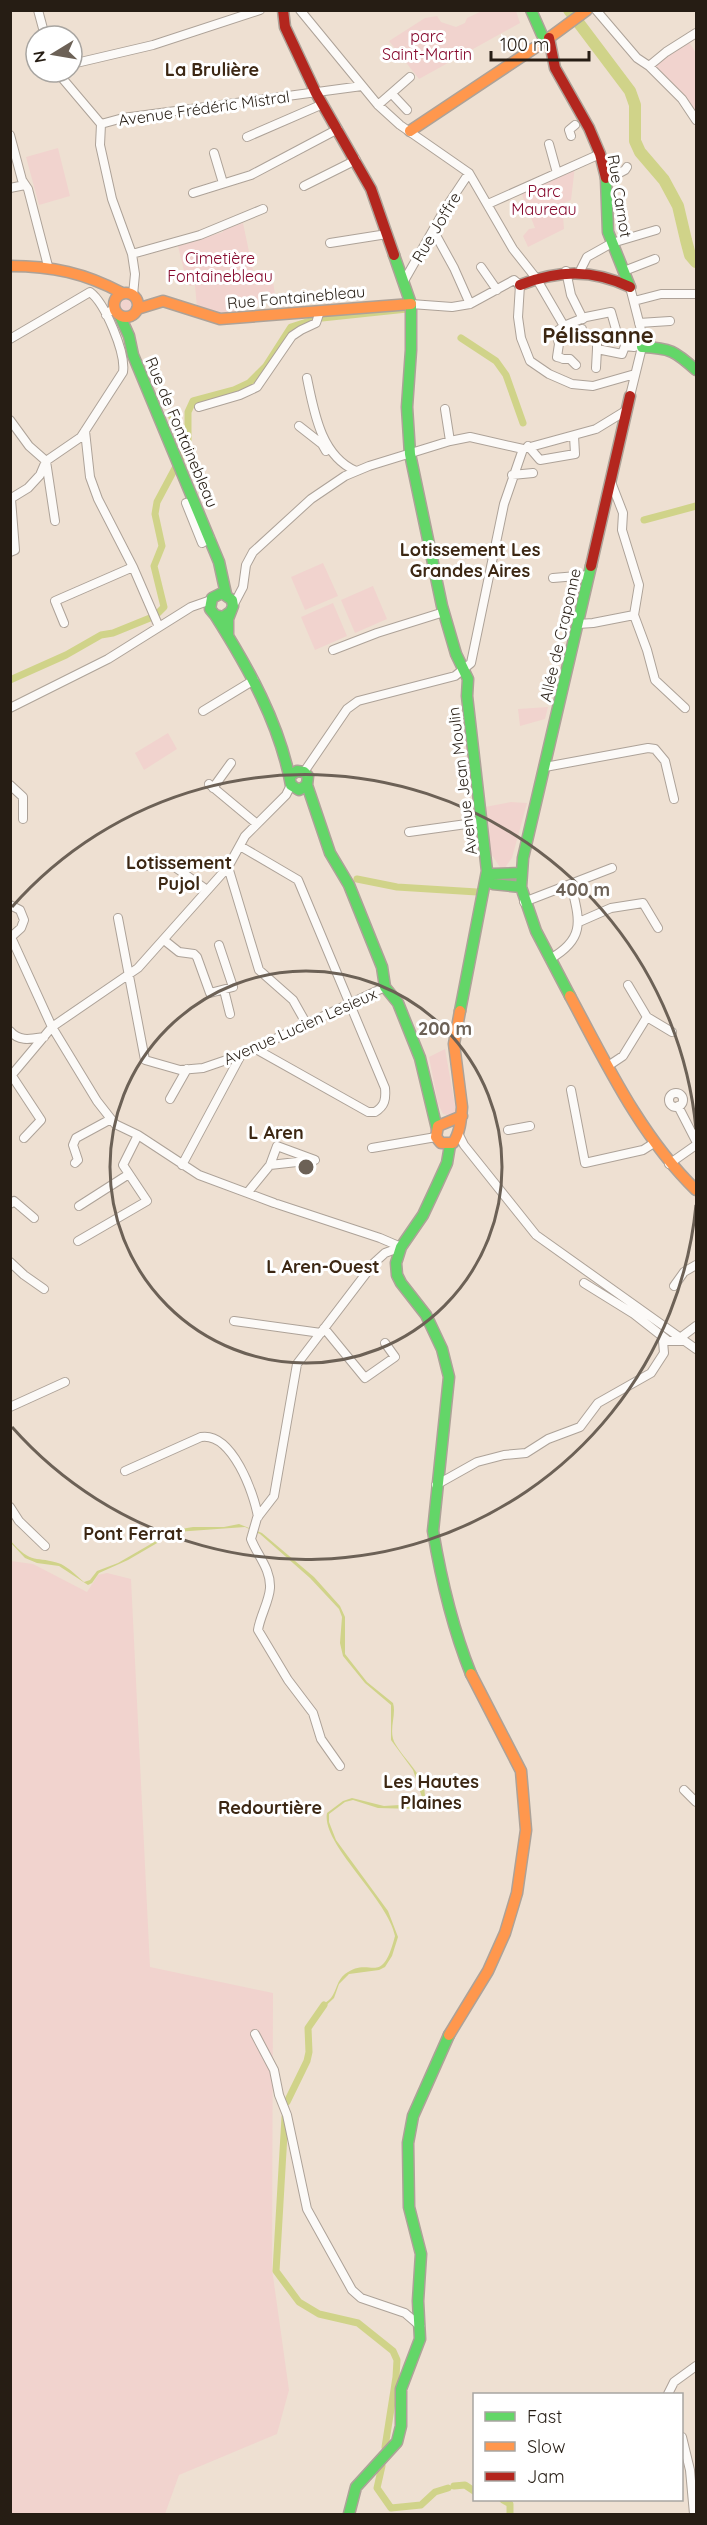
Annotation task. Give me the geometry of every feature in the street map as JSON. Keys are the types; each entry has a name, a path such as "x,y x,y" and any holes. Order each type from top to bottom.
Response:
{"street":[{"path":"84,61 153,45 260,10"},
{"path":"24,1138 41,1120 11,1076 52,1027 130,975 164,940 228,867 257,824 297,783 347,709 358,701 455,676 465,670 456,654 444,612 410,454 407,407 411,304 371,189 316,93 285,27 283,10"},
{"path":"300,10 378,105 469,173 513,249 536,278 564,326"},
{"name":"Rue Carnot","path":"531,10 580,123 600,154 606,180 608,232 630,287"},
{"path":"596,10 637,58 649,66 682,99 696,120"},
{"path":"410,131 583,13"},
{"path":"649,66 696,33"},
{"path":"378,105 410,77"},
{"path":"67,84 100,124"},
{"name":"Avenue Frédéric Mistral","path":"123,305 135,282 132,254 112,199 100,145 100,124 123,118 362,86"},
{"path":"392,94 407,110"},
{"path":"247,137 322,104"},
{"path":"571,136 569,130 580,123"},
{"path":"193,193 250,175 338,129"},
{"path":"10,135 13,156 28,189 48,266"},
{"path":"549,144 557,173"},
{"path":"214,153 223,183"},
{"path":"488,204 600,154"},
{"path":"304,186 356,160"},
{"path":"606,180 626,170 627,167"},
{"name":"Rue Joffre","path":"404,282 469,173"},
{"path":"10,188 25,185"},
{"path":"132,254 200,235 263,209"},
{"path":"433,230 470,304"},
{"path":"580,271 587,257 612,243 656,230"},
{"path":"330,243 387,234"},
{"path":"624,271 655,259"},
{"path":"10,266 48,266 90,276 123,305 123,372 81,437 46,461 34,482 11,499 15,550 10,552"},
{"path":"481,267 497,290"},
{"path":"566,271 584,339 597,338 596,368"},
{"path":"520,285 536,278 566,271 580,271 602,275 630,287 639,323 638,347"},
{"path":"411,304 452,307 470,304 514,280 520,285"},
{"path":"520,285 518,317 521,338 530,361 549,374 572,384 593,386 634,374"},
{"path":"10,339 87,292 123,305"},
{"path":"634,301 661,294 696,294"},
{"name":"Rue Fontainebleau","path":"123,305 163,301 220,319 411,304"},
{"name":"Rue de Fontainebleau","path":"123,305 134,355 219,562 220,596"},
{"path":"200,407 240,395 257,387 292,336 316,323 320,311"},
{"path":"576,365 570,359 557,357 559,344 556,332 564,326 581,324 611,312 617,333 622,334 625,346 622,354 597,350"},
{"path":"639,323 670,321"},
{"path":"625,346 665,348 676,352 696,370"},
{"name":"Allée de Craponne","path":"638,347 628,409 521,873 521,887 524,902 550,958 652,1144"},
{"path":"307,378 319,429 336,457 345,466 356,471"},
{"path":"445,409 450,441"},
{"path":"228,635 232,609 243,588 246,565 253,552 311,499 345,476 450,441 470,437 525,448 596,429 628,409"},
{"path":"10,420 29,446 46,461 55,521"},
{"path":"299,426 322,444 345,476"},
{"path":"85,431 90,477 98,499 133,567 159,627"},
{"path":"525,448 540,460 575,454 574,436"},
{"name":"Avenue Jean Moulin","path":"448,1134 462,1116 454,1042 486,879 467,696 468,679 465,670 471,663 512,475 525,448"},
{"path":"512,475 533,474"},
{"path":"611,482 622,513 622,530 639,585 634,615 655,680 685,708"},
{"name":"Rue de Fontainebleau","path":"186,503 202,543 210,538"},
{"path":"64,623 55,602 133,567"},
{"path":"10,708 32,700 108,659 190,607 233,593 239,587 244,574"},
{"path":"554,578 589,575"},
{"path":"220,596 232,609"},
{"path":"214,614 220,596"},
{"path":"198,606 223,617 232,609"},
{"path":"333,650 377,633 444,612"},
{"path":"214,614 254,680 287,763 297,783 313,803 343,879 350,885 382,967 386,987 398,1003 421,1060 432,1111 448,1134 536,1234 696,1349"},
{"path":"578,624 634,615"},
{"path":"203,711 254,680"},
{"path":"545,767 648,748 655,749 666,761 674,799"},
{"path":"231,763 211,786 257,824"},
{"path":"10,785 22,797 23,819"},
{"path":"409,832 481,822"},
{"path":"240,846 298,880 384,1088 386,1098 383,1106 375,1112 368,1112 254,1048"},
{"path":"144,866 172,865 207,891"},
{"path":"228,867 259,970 293,1000 306,1023"},
{"path":"524,902 612,868"},
{"path":"521,873 493,874 486,879 493,884 521,887"},
{"path":"550,958 576,938 579,922 571,884"},
{"path":"579,922 611,908 643,903 658,928"},
{"path":"10,905 20,910 24,920 21,928 11,936 52,1027 97,1101 115,1124 138,1134 198,1175 401,1247"},
{"name":"Avenue Lucien Lesieux","path":"118,918 145,1060 180,1070 203,1068 241,1055 386,987"},
{"path":"164,940 179,952 194,954 197,957 210,993 233,987 219,945"},
{"path":"628,985 647,1017 672,1032"},
{"path":"224,990 230,1014"},
{"path":"608,1066 623,1056 647,1017"},
{"path":"10,1031 16,1037 24,1039 44,1037"},
{"path":"182,1165 241,1055"},
{"path":"170,1099 187,1069"},
{"path":"571,1090 585,1163 644,1150 652,1144"},
{"path":"669,1164 696,1143 678,1106"},
{"path":"75,1163 78,1160 73,1145 76,1138 111,1119"},
{"path":"508,1130 530,1126"},
{"path":"78,1241 147,1202 123,1165 138,1134"},
{"path":"372,1148 448,1134"},
{"path":"349,2514 356,2487 397,2442 401,2426 401,2389 420,2338 418,2301 421,2254 409,2207 407,2183 408,2143 413,2116 447,2038 488,1971 505,1933 517,1893 526,1830 521,1771 470,1674 437,1556 433,1531 436,1485 449,1377 442,1349 426,1316 397,1275 396,1263 401,1247 423,1215 448,1158 448,1134"},
{"path":"652,1144 696,1190"},
{"path":"652,1144 665,1167 696,1196"},
{"path":"248,1192 270,1165 277,1146 315,1160 270,1165"},
{"path":"79,1206 129,1174"},
{"path":"10,1204 14,1201 34,1218"},
{"path":"340,1766 338,1760 321,1739 313,1713 288,1680 258,1630 270,1590 264,1566 252,1542 253,1529 258,1517 274,1496 297,1364 374,1263 386,1253 401,1247"},
{"path":"10,1262 44,1289"},
{"path":"674,1286 684,1272 696,1264"},
{"path":"584,1283 634,1314 667,1340"},
{"path":"234,1321 323,1331 365,1377 394,1358 385,1343"},
{"path":"436,1485 477,1462 504,1455 526,1453 548,1439 580,1427 598,1403 651,1373 662,1359 664,1353 662,1344 667,1340 682,1339 696,1326"},
{"path":"10,1407 65,1382"},
{"path":"125,1471 201,1437 209,1437 216,1440 238,1461 248,1480 258,1517"},
{"path":"10,1507 19,1521 45,1546"},
{"path":"684,1790 696,1802"},
{"path":"255,2034 274,2070 279,2095 287,2115 307,2209 352,2290 361,2298 405,2313 421,2327"},
{"path":"668,2393 674,2382 696,2366"},
{"path":"683,2444 690,2470 694,2514"}],"green space":[{"name":"parc Saint-Martin","path":"482,11 516,11 520,23 419,79 389,41 425,18 437,16 441,22 456,27 465,23 467,18"},
{"path":"689,42 696,53 696,113 686,97 653,65"},
{"path":"58,148 70,196 39,205 26,157"},
{"name":"Parc Maureau","path":"575,166 571,200 562,204 564,229 528,247 523,236 529,229 535,228 521,192"},
{"name":"Cimetière Fontainebleau","path":"243,223 256,285 273,282 276,300 241,305 243,316 216,314 197,308 195,285 190,286 187,283 178,246 223,232 223,230"},
{"path":"126,297 132,299 134,305 132,311 126,313 120,311 118,305 120,299"},
{"path":"323,563 338,596 305,610 291,577"},
{"path":"373,586 387,619 355,633 341,600"},
{"path":"333,603 347,636 315,650 301,617"},
{"path":"548,707 545,719 520,726 518,709"},
{"path":"168,733 177,749 144,770 135,753"},
{"path":"511,802 527,803 512,858 507,868 502,870 491,854 485,807"},
{"path":"445,1049 456,1111 451,1116 443,1114 438,1104 429,1057"},
{"path":"11,1561 33,1564 87,1592 98,1575 107,1573 131,1579 150,1967 273,1993 272,2269 289,2390 277,2434 179,2475 165,2514 11,2514"}],"shaded area":[{"path":"166,410 181,410 182,433 176,441"},
{"path":"239,1524 262,1533 314,1577 340,1606 345,1617 345,1654 367,1682 393,1703 393,1740 417,1773 424,1788 423,1804 414,1807 415,1809 378,1808 353,1800 345,1802 329,1814 329,1822 336,1840 388,1911 398,1937 392,1956 385,1967 349,1974 339,1984 334,1998 316,2015 331,1998 340,1979 345,1974 362,1967 374,1968 385,1962 395,1936 390,1921 381,1906 334,1840 328,1826 327,1813 343,1801 352,1798 384,1806 416,1804 423,1800 413,1770 391,1740 391,1705 365,1683 343,1656 340,1643 342,1617 339,1609 310,1578 260,1534 245,1527 176,1532 128,1560 99,1573 88,1585 59,1566 37,1563 25,1558 10,1540 29,1557 61,1564 84,1582 90,1580 97,1571 118,1563 175,1530"}],"waterway":[{"path":"569,10 630,91 635,105 635,141 640,152 664,180 678,206 690,255 696,262"},
{"path":"322,318 407,309"},
{"path":"158,613 164,607 154,566 162,546 155,514 157,502 188,444 188,412 193,401 234,390 249,383 266,366 291,327 313,320"},
{"path":"461,338 496,361 506,375 523,423"},
{"path":"644,520 696,506"},
{"path":"10,680 66,655 101,635 113,633 150,618"},
{"path":"357,879 397,887 477,892"},
{"path":"287,2102 307,2061 308,2028 324,2005"},
{"path":"285,2117 276,2271 299,2302 319,2314 358,2323 393,2351 397,2360 396,2377 385,2447"},
{"path":"382,2466 377,2488 391,2508 421,2505 435,2492 448,2488"},
{"path":"454,2486 465,2485 473,2490"},
{"path":"505,2501 510,2504 510,2514"}],"traffic: fast":[{"path":"531,10 542,35"},
{"path":"606,178 608,232 630,287"},
{"path":"394,255 411,304 407,407 410,454 442,606 456,654 468,679 467,696 487,871 460,1011"},
{"path":"120,316 129,336 133,355 219,562 226,594"},
{"path":"642,347 659,348 672,352 696,370"},
{"path":"570,996 536,931 521,887 523,858 591,566"},
{"path":"228,635 228,619 233,606 232,600 222,593 212,598 210,609 215,615 223,617 230,612"},
{"path":"215,615 251,676 271,718 291,785 299,790 307,785"},
{"path":"290,776 297,771 304,772 308,776 307,785 330,853 349,885 382,967 385,987 398,1003 420,1058 437,1129"},
{"path":"486,879 493,874 521,873"},
{"path":"486,879 493,884 521,887"},
{"path":"450,1145 447,1163 437,1185 423,1215 401,1247 396,1263 397,1275 401,1283 426,1315 442,1349 449,1377 433,1531 448,1604 471,1674"},
{"path":"349,2514 356,2487 397,2442 401,2426 401,2389 420,2339 418,2301 421,2254 409,2207 408,2143 413,2116 449,2035"}],"traffic: slow":[{"path":"549,38 587,10"},
{"path":"410,131 539,45"},
{"path":"10,266 40,267 68,272 95,280 122,293"},
{"path":"126,293 131,294 137,300 138,305 137,310 131,316 126,317 121,316 115,310 114,305 115,300 121,294 126,293"},
{"path":"137,309 163,301 220,319 411,304"},
{"path":"570,996 641,1123 676,1169 696,1190"},
{"path":"460,1011 454,1044 462,1107 462,1112 461,1117 461,1121 453,1143 441,1143 436,1137 438,1126 462,1116"},
{"path":"449,2035 488,1971 505,1933 517,1893 526,1830 521,1771 471,1674"}],"traffic: jam":[{"path":"283,10 285,27 316,93 371,189 394,255"},
{"path":"549,38 555,68 589,128 600,154 606,178"},
{"path":"520,285 548,276 575,274 602,277 630,287"},
{"path":"591,566 630,396"}],"district":[{"name":"La Brulière","path":"212,70"},
{"name":"Pélissanne","path":"598,335"},
{"name":"Lotissement Les Grandes Aires","path":"470,560"},
{"name":"Lotissement Pujol","path":"179,873"},
{"name":"L Aren","path":"276,1133"},
{"name":"L Aren-Ouest","path":"323,1267"},
{"name":"Pont Ferrat","path":"133,1534"},
{"name":"Les Hautes Plaines","path":"431,1792"},
{"name":"Redourtière","path":"270,1808"}]}
